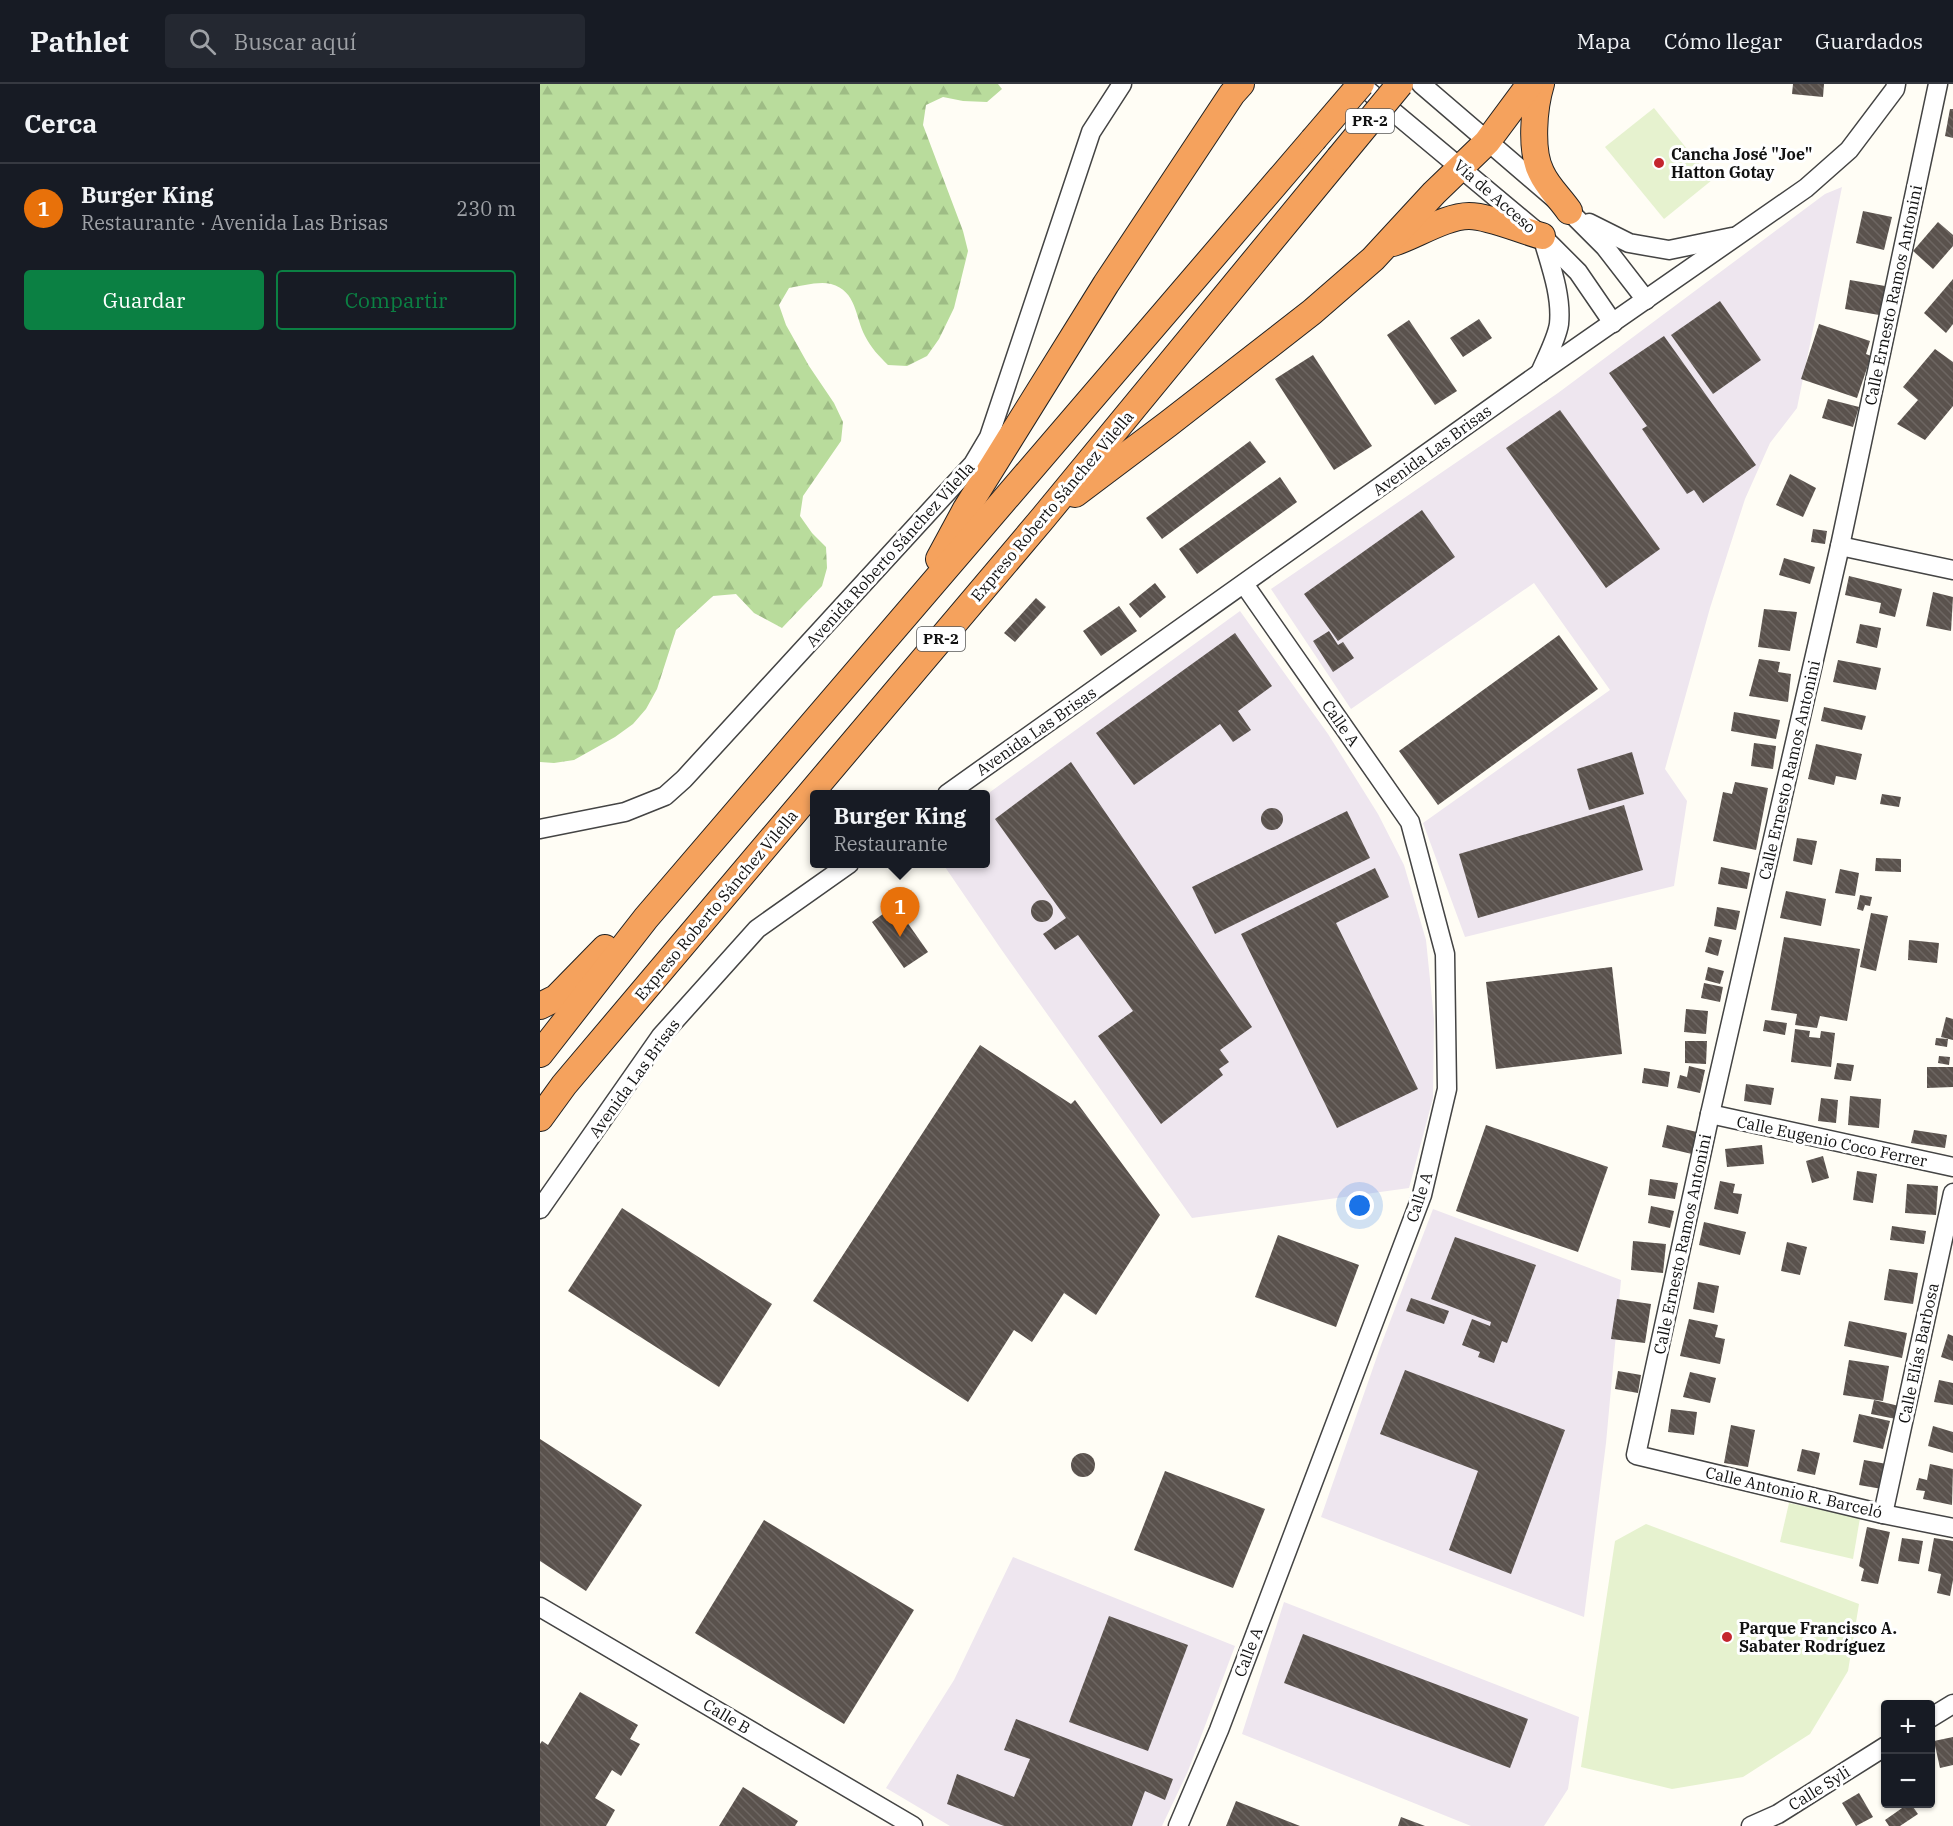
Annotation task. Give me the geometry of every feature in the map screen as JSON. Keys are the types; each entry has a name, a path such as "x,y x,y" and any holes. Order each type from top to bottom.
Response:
{"highway":[{"path":"912,607 966,509 1106,284 1241,84"},
{"name":"PR-2","path":"540,1054 646,918 1361,84"},
{"name":"Expreso Roberto Sánchez Vilella","path":"813,790 1043,518 1400,84"},
{"path":"1043,518 1312,312 1373,259 1461,166 1487,142 1530,84"},
{"path":"1541,84 1536,99 1533,145 1541,172 1569,211"},
{"path":"1384,246 1406,239 1430,226 1468,216 1542,236"},
{"name":"Expreso Roberto Sánchez Vilella","path":"540,1118 564,1085 810,794"},
{"path":"540,1006 556,998 600,952 646,918"}],"street":[{"name":"Avenida Roberto Sánchez Vilella","path":"540,829 625,812 665,796 684,779 973,464 989,437 1091,132 1122,84"},
{"name":"Vía de Acceso","path":"1361,84 1542,236 1578,272 1614,323"},
{"path":"1421,84 1569,211 1605,247 1646,300"},
{"name":"Avenida Las Brisas","path":"954,790 1540,373 1806,188 1849,150 1895,89 1896,84"},
{"name":"Calle Ernesto Ramos Antonini","path":"1636,1455 1710,1114 1840,546 1938,84"},
{"path":"1569,211 1599,230 1629,243 1669,250 1739,235"},
{"path":"1540,373 1559,327 1559,305 1542,236"},
{"path":"1840,546 1953,570"},
{"name":"Calle A","path":"1178,1826 1219,1730 1422,1195 1447,1089 1445,954 1410,822 1244,584"},
{"name":"Avenida Las Brisas","path":"540,1209 661,1036 757,929 843,868"},
{"name":"Calle Eugenio Coco Ferrer","path":"1710,1114 1953,1167"},
{"name":"Calle Elías Barbosa","path":"1883,1514 1953,1193"},
{"name":"Calle Antonio R. Barceló","path":"1636,1455 1883,1514 1953,1528"},
{"name":"Calle B","path":"540,1607 913,1826"},
{"path":"1935,1715 1953,1704"},
{"name":"Calle Syli","path":"1751,1826 1778,1814 1881,1749"}],"shaded area":[{"path":"1842,187 1797,408 1770,443 1745,499 1710,608 1665,769 1687,801 1674,886 1465,937 1423,823 1610,690 1534,583 1351,709 1271,589 1558,393 1825,194"},
{"path":"1240,611 1328,734 1378,814 1404,865 1426,940 1434,1019 1433,1098 1409,1188 1192,1218 946,868 990,868 990,792"},
{"path":"1433,1209 1621,1280 1606,1443 1584,1617 1321,1517 1381,1345"},
{"path":"1013,1557 1235,1646 1188,1771 1162,1826 950,1826 886,1788 954,1680"},
{"path":"1284,1602 1579,1717 1568,1789 1544,1826 1471,1826 1242,1734"}],"green space":[{"path":"540,84 998,84 1002,89 987,102 943,97 926,105 923,125 963,231 968,251 954,308 939,339 927,356 907,366 888,365 867,340 851,299 840,287 816,283 789,288 779,305 786,325 809,366 834,403 843,422 841,441 803,496 800,516 826,547 827,568 822,586 782,628 754,613 736,594 713,596 676,630 657,689 646,709 633,724 574,760 554,763 540,762"},
{"name":"Cancha José \"Joe\" Hatton Gotay","path":"1654,108 1712,180 1664,219 1605,147"},
{"path":"1789,1503 1860,1518 1853,1559 1780,1542"},
{"name":"Parque Francisco A. Sabater Rodríguez","path":"1646,1524 1859,1604 1848,1671 1810,1734 1743,1777 1672,1789 1581,1767 1615,1541"}],"building":[{"path":"1793,84 1824,84 1823,97 1792,94"},
{"path":"1950,109 1953,109 1953,138 1945,136"},
{"path":"1863,211 1892,217 1884,250 1856,243"},
{"path":"1938,222 1953,235 1953,246 1933,269 1913,251"},
{"path":"1953,279 1953,324 1946,333 1924,313"},
{"path":"1850,280 1885,286 1879,315 1845,309"},
{"path":"1720,301 1761,360 1713,394 1671,335"},
{"path":"1479,319 1492,338 1463,357 1450,338"},
{"path":"1409,320 1457,391 1435,405 1387,335"},
{"path":"1819,324 1870,341 1866,354 1871,356 1857,398 1801,379"},
{"path":"1664,336 1756,465 1703,503 1694,490 1687,494 1642,429 1647,426 1609,373"},
{"path":"1935,349 1953,362 1953,406 1925,440 1897,424 1918,400 1903,387"},
{"path":"1313,355 1372,446 1334,470 1275,379"},
{"path":"1828,399 1859,407 1853,427 1822,418"},
{"path":"1560,410 1660,549 1606,588 1506,448"},
{"path":"1250,441 1266,462 1162,539 1146,518"},
{"path":"1790,474 1816,488 1803,517 1776,505"},
{"path":"1280,477 1297,502 1197,574 1179,549"},
{"path":"1422,510 1455,557 1338,641 1304,594"},
{"path":"1813,529 1827,531 1825,544 1811,542"},
{"path":"1784,558 1815,567 1810,584 1779,575"},
{"path":"1849,576 1902,589 1895,617 1879,613 1881,603 1845,595"},
{"path":"1155,583 1166,597 1140,618 1129,604"},
{"path":"1933,592 1953,597 1951,631 1926,626"},
{"path":"1036,598 1046,607 1015,642 1004,633"},
{"path":"1119,606 1137,631 1101,656 1083,631"},
{"path":"1764,609 1797,612 1790,651 1758,647"},
{"path":"1860,624 1881,628 1877,648 1856,643"},
{"path":"1329,631 1338,645 1343,642 1354,658 1333,672 1313,641"},
{"path":"1235,633 1272,686 1238,711 1251,730 1233,742 1220,724 1134,785 1096,733"},
{"path":"1559,635 1598,689 1438,805 1399,751"},
{"path":"1759,659 1780,662 1778,672 1791,674 1788,702 1749,696"},
{"path":"1838,660 1881,668 1876,690 1833,682"},
{"path":"1824,707 1866,716 1862,730 1821,721"},
{"path":"1734,712 1780,720 1776,739 1731,731"},
{"path":"1754,743 1776,746 1773,769 1751,766"},
{"path":"1816,744 1862,754 1856,780 1836,776 1834,785 1808,779"},
{"path":"1632,752 1644,794 1589,810 1577,769"},
{"path":"1071,762 1252,1027 1220,1050 1229,1062 1219,1069 1223,1075 1161,1124 1098,1036 1133,1011 1078,935 1055,950 1043,934 1066,918 995,819"},
{"path":"1735,782 1768,788 1756,850 1713,841 1723,792 1732,794"},
{"path":"1882,794 1901,797 1899,807 1880,804"},
{"path":"1624,805 1643,870 1478,918 1459,854"},
{"path":"1272,808 1280,811 1283,819 1280,827 1272,830 1264,827 1261,819 1264,811"},
{"path":"1347,811 1370,858 1215,934 1192,887"},
{"path":"1797,838 1817,841 1812,865 1793,861"},
{"path":"1876,858 1901,859 1901,872 1875,871"},
{"path":"1721,867 1750,873 1747,889 1718,884"},
{"path":"1375,868 1389,897 1336,923 1418,1089 1337,1128 1241,934"},
{"path":"1840,869 1859,873 1855,896 1835,893"},
{"path":"1786,891 1826,899 1821,926 1780,918"},
{"path":"1860,895 1872,897 1870,906 1865,905 1863,911 1857,909"},
{"path":"1042,900 1050,903 1053,911 1050,919 1042,922 1034,919 1031,911 1034,903"},
{"path":"895,905 928,952 904,968 872,922"},
{"path":"1717,907 1740,911 1736,930 1714,926"},
{"path":"1871,913 1888,916 1876,971 1860,967"},
{"path":"1709,937 1722,940 1718,956 1705,952"},
{"path":"1784,937 1860,949 1847,1021 1820,1016 1817,1028 1795,1025 1797,1014 1771,1010"},
{"path":"1909,940 1939,943 1937,963 1908,960"},
{"path":"1612,967 1622,1054 1496,1069 1486,982"},
{"path":"1708,967 1724,971 1720,984 1705,980"},
{"path":"1704,983 1723,987 1720,1002 1701,998"},
{"path":"1686,1009 1708,1011 1706,1034 1684,1032"},
{"path":"1946,1017 1953,1019 1953,1040 1941,1037"},
{"path":"1765,1020 1787,1023 1785,1035 1763,1031"},
{"path":"1795,1029 1810,1031 1809,1037 1820,1038 1821,1031 1835,1033 1831,1067 1791,1062"},
{"path":"1936,1038 1948,1039 1947,1047 1935,1045"},
{"path":"1685,1041 1707,1041 1706,1064 1685,1063"},
{"path":"980,1045 1071,1104 1075,1100 1160,1215 1096,1315 1064,1293 1032,1342 1014,1330 968,1402 813,1301"},
{"path":"1939,1056 1950,1057 1949,1065 1938,1063"},
{"path":"1837,1063 1854,1065 1851,1081 1834,1079"},
{"path":"1689,1066 1705,1070 1700,1093 1677,1088 1680,1075 1687,1077"},
{"path":"1927,1067 1953,1067 1953,1087 1927,1088"},
{"path":"1644,1068 1670,1072 1668,1087 1642,1083"},
{"path":"1746,1084 1774,1088 1771,1105 1744,1101"},
{"path":"1850,1096 1881,1099 1879,1128 1848,1125"},
{"path":"1821,1098 1838,1100 1836,1123 1818,1121"},
{"path":"1486,1125 1608,1167 1578,1252 1456,1211"},
{"path":"1667,1125 1697,1132 1692,1154 1662,1147"},
{"path":"1914,1130 1947,1135 1945,1148 1911,1143"},
{"path":"1762,1145 1764,1164 1727,1167 1725,1149"},
{"path":"1823,1156 1829,1178 1812,1183 1806,1161"},
{"path":"1857,1171 1877,1174 1873,1203 1853,1200"},
{"path":"1650,1179 1678,1183 1675,1199 1648,1195"},
{"path":"1720,1181 1735,1184 1733,1193 1742,1194 1738,1214 1714,1209"},
{"path":"1907,1184 1938,1186 1936,1215 1905,1213"},
{"path":"1651,1206 1674,1211 1670,1228 1648,1223"},
{"path":"622,1208 772,1304 719,1387 568,1291"},
{"path":"1704,1222 1746,1232 1740,1255 1699,1245"},
{"path":"1892,1226 1926,1231 1924,1244 1890,1240"},
{"path":"1278,1235 1359,1265 1336,1327 1255,1297"},
{"path":"1455,1237 1536,1265 1507,1343 1502,1341 1494,1363 1478,1357 1480,1352 1462,1345 1472,1319 1490,1326 1491,1322 1431,1299"},
{"path":"1633,1241 1666,1244 1663,1273 1631,1270"},
{"path":"1787,1242 1807,1247 1800,1275 1781,1271"},
{"path":"1889,1269 1918,1273 1913,1304 1884,1300"},
{"path":"1698,1282 1719,1286 1714,1313 1693,1309"},
{"path":"1411,1298 1449,1311 1444,1324 1406,1311"},
{"path":"1617,1299 1651,1304 1645,1343 1611,1339"},
{"path":"1689,1319 1718,1325 1715,1337 1725,1339 1720,1364 1680,1356"},
{"path":"1849,1321 1907,1333 1902,1358 1844,1346"},
{"path":"1948,1334 1953,1336 1953,1361 1941,1357"},
{"path":"1849,1360 1889,1366 1883,1401 1843,1395"},
{"path":"1405,1370 1565,1430 1511,1574 1449,1550 1478,1471 1380,1434"},
{"path":"1618,1371 1641,1375 1638,1393 1615,1389"},
{"path":"1690,1372 1716,1378 1710,1403 1683,1397"},
{"path":"1939,1380 1953,1383 1953,1405 1934,1402"},
{"path":"1874,1400 1899,1406 1896,1419 1871,1414"},
{"path":"1671,1409 1697,1412 1694,1435 1668,1432"},
{"path":"1859,1414 1890,1421 1883,1449 1853,1442"},
{"path":"1731,1425 1755,1430 1748,1467 1724,1463"},
{"path":"1933,1426 1953,1432 1953,1453 1928,1446"},
{"path":"540,1439 642,1505 586,1591 540,1561"},
{"path":"1802,1449 1820,1453 1815,1475 1797,1471"},
{"path":"1083,1453 1091,1457 1095,1465 1091,1473 1083,1477 1075,1473 1071,1465 1075,1457"},
{"path":"1864,1460 1887,1464 1882,1489 1859,1485"},
{"path":"1930,1464 1953,1469 1952,1505 1923,1499 1925,1491 1916,1490 1919,1478 1927,1480"},
{"path":"1165,1471 1265,1509 1233,1588 1134,1550"},
{"path":"764,1520 914,1610 844,1724 695,1633"},
{"path":"1867,1527 1890,1532 1878,1584 1861,1581 1864,1569 1859,1566"},
{"path":"1902,1538 1923,1541 1919,1564 1898,1561"},
{"path":"1934,1538 1953,1541 1953,1580 1950,1596 1937,1593 1941,1574 1928,1571"},
{"path":"1109,1616 1188,1645 1148,1751 1069,1722"},
{"path":"1303,1634 1528,1719 1510,1768 1284,1683"},
{"path":"580,1692 638,1725 630,1739 640,1744 621,1776 612,1770 595,1798 615,1810 606,1826 540,1826 540,1744 542,1741 548,1745"},
{"path":"1016,1719 1173,1779 1165,1800 1145,1791 1132,1826 1004,1826 947,1804 957,1774 1014,1797 1030,1759 1004,1750"},
{"path":"1953,1737 1953,1765 1940,1768 1935,1741"},
{"path":"743,1787 798,1821 795,1826 719,1826"},
{"path":"1859,1793 1873,1817 1856,1826 1842,1803"},
{"path":"1236,1801 1300,1826 1226,1826"},
{"path":"1902,1808 1914,1808 1918,1814 1900,1826 1889,1826 1885,1820"},
{"path":"1401,1817 1425,1826 1398,1826"}],"place":[{"name":"Cancha José \"Joe\" Hatton Gotay","path":"1659,163"},
{"name":"Burger King","path":"900,937"},
{"name":"Parque Francisco A. Sabater Rodríguez","path":"1727,1637"}]}
